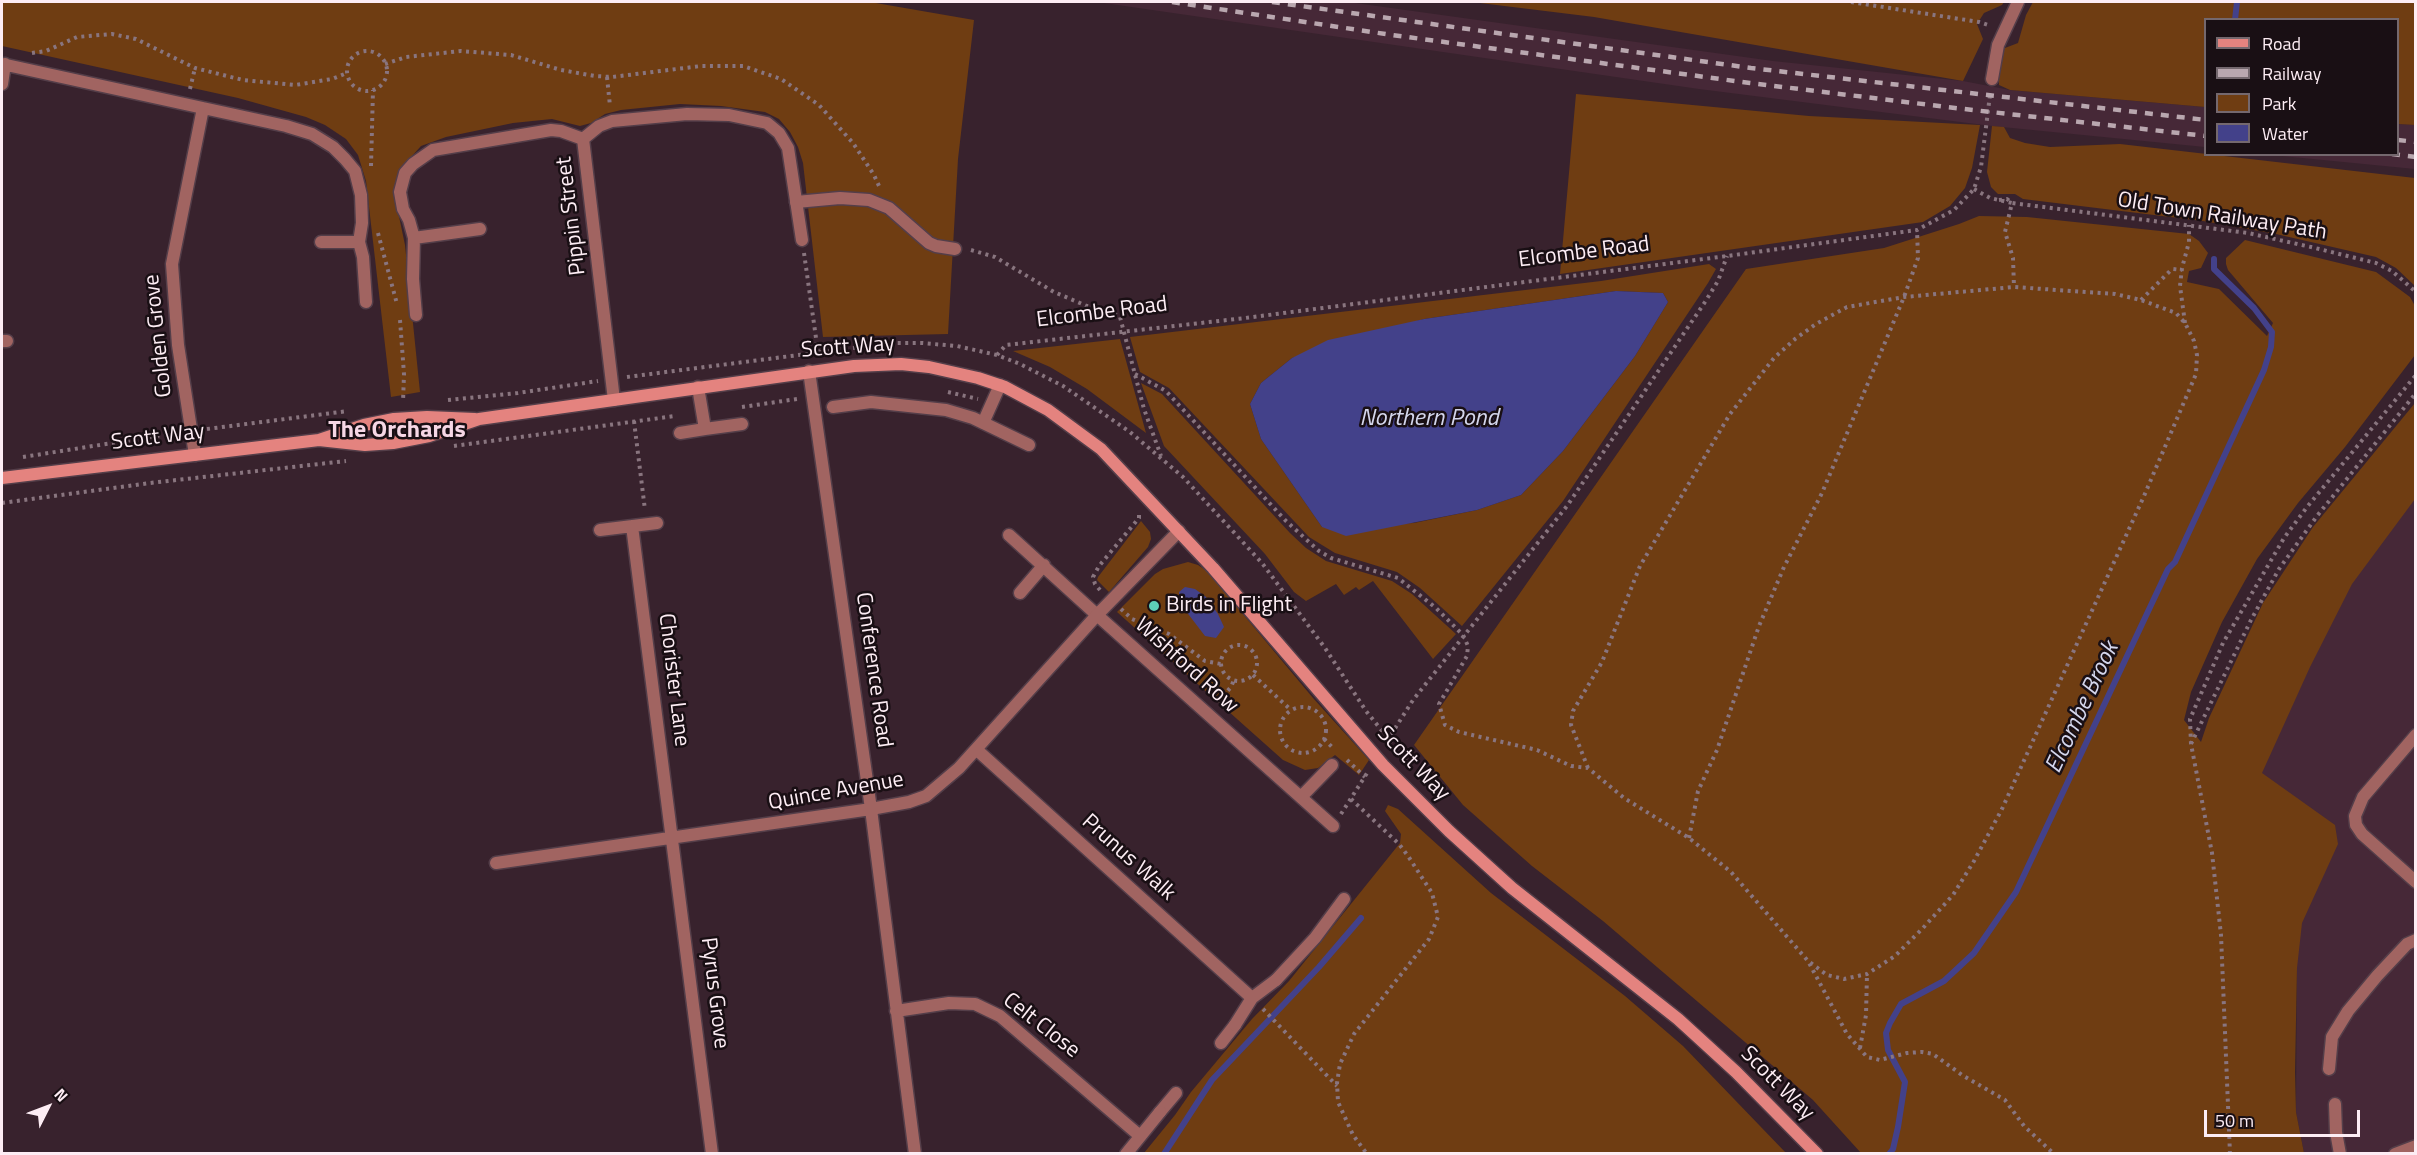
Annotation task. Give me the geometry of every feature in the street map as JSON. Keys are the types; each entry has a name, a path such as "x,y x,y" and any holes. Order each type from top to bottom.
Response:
{"street":[{"path":"1992,79 2003,30 2018,2"},
{"path":"2,84 4,64 286,126 312,134 333,147 355,171 361,195 362,223 359,242 363,257 366,302"},
{"name":"Golden Grove","path":"195,455 178,345 172,264 203,108"},
{"path":"584,139 599,126 612,121 712,113 750,118 767,123 779,133 789,148 802,240"},
{"name":"Pippin Street","path":"416,315 413,279 414,238 403,209 400,192 405,173 423,156 434,150 551,130 584,139 614,400"},
{"path":"796,202 840,198 869,200 882,205 904,219 928,243 955,249"},
{"path":"414,238 480,229"},
{"path":"321,242 359,242"},
{"name":"Scott Way","path":"319,441 364,425 401,418 479,419 854,366 901,364 954,372 1000,386 1048,410 1101,449 1179,531 1377,758 1449,831 1520,894 1687,1027 1737,1072 1817,1154"},
{"name":"Conference Road","path":"808,371 871,809 915,1154"},
{"path":"983,423 1000,386"},
{"path":"698,387 705,429"},
{"path":"833,407 871,402 946,410 983,423 1029,445"},
{"name":"Scott Way","path":"2,478 319,441 365,445 393,443 429,436 479,419"},
{"path":"680,433 742,424"},
{"path":"600,530 652,524"},
{"name":"Chorister Lane","path":"632,526 672,838"},
{"name":"Quince Avenue","path":"496,863 871,809 909,802 926,796 943,784 977,750 1097,615 1179,531"},
{"name":"Wishford Row","path":"1010,535 1333,826"},
{"path":"1020,593 1044,565"},
{"path":"2415,735 2367,791 2355,816 2356,825 2362,834 2415,882"},
{"name":"Prunus Walk","path":"977,750 1252,998"},
{"path":"1301,797 1332,765"},
{"name":"Pyrus Grove","path":"672,838 712,1154"},
{"path":"1221,1043 1235,1026 1252,998 1276,980 1309,944 1344,899"},
{"path":"2329,1069 2332,1037 2348,1011 2399,952 2415,940"},
{"name":"Celt Close","path":"896,1011 957,1003 975,1004 1000,1016 1140,1136"},
{"path":"1126,1154 1176,1093"},
{"path":"2335,1104 2340,1154"},
{"path":"2395,1154 2415,1146"}],"path":[{"path":"1851,2 1979,22 2003,30"},
{"path":"23,52 46,51 77,37 112,34 135,39 195,68 243,80 295,85 332,79 347,73"},
{"path":"360,52 374,52 385,64 387,74 373,90 363,91 352,85 347,73 350,60 360,52"},
{"path":"385,64 406,57 436,53 485,52 511,55 577,74 607,77 723,65 743,66 781,79 819,105 853,142 874,176 882,205"},
{"path":"607,77 612,121"},
{"name":"Elcombe Road","path":"997,355 1006,345 1727,256 1917,230 1954,210 1974,189 1981,167 1992,79"},
{"path":"371,173 373,90"},
{"name":"Old Town Railway Path","path":"1974,189 1999,200 2007,199 2012,203 2248,233 2357,257 2392,271 2415,292"},
{"path":"2012,203 2005,232 2013,258 2014,287"},
{"path":"2185,323 2180,286 2189,242 2189,225"},
{"path":"377,226 398,309"},
{"path":"1689,838 1698,790 1717,750 1760,626 1784,567 1822,493 1904,297 1918,258 1917,230"},
{"path":"802,240 818,352"},
{"path":"955,249 976,251 995,257 1054,292 1087,306 1110,311 1120,317 1135,374 1162,457"},
{"path":"1388,740 1413,700 1463,635 1568,506 1705,302 1718,281 1727,256"},
{"path":"2141,300 2170,271 2182,270"},
{"path":"2014,287 2115,294 2141,300 2176,313 2185,323 2194,340 2197,355 2196,374 2144,496 2002,809 1953,895 1895,956 1867,974 1844,979 1827,975 1808,961 1731,872 1689,838 1624,798 1588,768 1571,725 1573,711 1602,662 1640,566 1730,414 1774,358 1816,324 1848,307 1904,297 2014,287"},
{"path":"399,318 404,374 401,418"},
{"path":"852,348 922,343 957,346 997,355 1020,364 1062,387 1121,425 1162,457 1217,512 1262,563 1302,615 1388,740 1420,777"},
{"path":"437,401 519,393 841,349"},
{"path":"1135,374 1166,391 1286,522 1319,551 1332,558 1398,578 1436,608 1463,635 1468,646 1467,656 1439,704 1445,725 1459,732 1537,750 1571,766 1588,768"},
{"path":"2230,1154 2221,935 2212,853 2191,744 2190,719 2223,643 2265,569 2307,507 2415,375"},
{"path":"1048,410 1062,387"},
{"path":"942,391 992,402"},
{"path":"2191,744 2251,620 2279,569 2336,491 2415,393"},
{"path":"731,408 813,397"},
{"path":"403,405 414,403"},
{"path":"13,459 192,431 356,410"},
{"path":"451,447 702,412"},
{"path":"634,422 652,524"},
{"path":"2,503 320,462 349,461"},
{"path":"1138,510 1139,518 1099,566 1094,577 1095,584 1132,619 1169,634 1205,661 1221,664"},
{"path":"1239,645 1245,646 1257,658 1253,675 1242,681 1234,680 1226,675 1221,664 1228,649 1239,645"},
{"path":"1253,675 1291,710"},
{"path":"1207,714 1231,687 1234,680"},
{"path":"1308,707 1315,710 1325,722 1325,737 1315,750 1300,753 1292,751 1282,740 1280,725 1291,710 1308,707"},
{"path":"1351,799 1399,844 1408,856 1432,893 1438,916 1430,939 1354,1034 1341,1064 1337,1086 1338,1102 1344,1119 1367,1154"},
{"path":"1808,961 1846,1034 1867,1057 1880,1060 1922,1052 1933,1054 1962,1075 2005,1100 2024,1126 2054,1154"},
{"path":"1860,1049 1866,1015 1867,974"},
{"path":"1262,1009 1337,1086"}],"shaded area":[{"path":"1097,2 1348,2 1773,61 1963,81 2010,90 2204,107 2204,147 1992,126 1699,89"},
{"path":"2399,124 2415,125 2415,169 2282,156 2399,156"},
{"path":"2415,466 2415,1153 2304,1153 2296,1112 2297,968 2251,761"}],"green space":[{"path":"2,2 870,2 974,20 958,159 948,334 823,337 803,163 790,132 779,119 765,112 721,106 680,104 621,110 605,114 591,123 580,126 552,119 513,123 446,137 421,146 404,165 397,180 396,202 405,245 420,392 391,397 366,181 358,155 346,139 325,125 306,117 238,98 2,46"},
{"path":"1472,2 2004,2 1984,13 1977,24 1983,39 1963,81 1594,17"},
{"path":"2033,2 2415,2 2415,125 2399,124 2399,18 2204,18 2204,107 2010,90 1999,85 1999,63 2005,48 2018,43 2026,15"},
{"path":"1576,94 1809,116 1980,125 1972,168 1965,188 1950,206 1923,222 1560,274"},
{"path":"1992,126 2004,127 2010,138 2050,147 2120,144 2204,154 2204,156 2224,156 2415,178 2415,286 2396,268 2376,257 2276,234 2203,221 2023,199 2015,194 1998,194 1991,187 1987,172"},
{"path":"1979,216 2027,217 2189,234 2199,241 2208,253 2201,268 2189,271 2187,282 2219,289 2267,336 2273,323 2228,270 2226,264 2226,258 2245,240 2376,272 2410,297 2415,306 2415,355 2345,447 2298,503 2257,559 2222,622 2191,692 2184,720 2201,742 2209,718 2263,603 2313,527 2415,403 2415,499 2352,584 2310,667 2262,773 2335,825 2338,844 2302,923 2297,968 2296,1112 2304,1153 1861,1153 1813,1100 1603,921 1532,866 1463,805 1414,745 1746,269 1884,248"},
{"path":"1709,264 1716,269 1563,501 1462,626 1420,588 1397,572 1335,553 1309,537 1169,388 1140,372 1130,337 1601,281","holes":["1616,291 1663,293 1668,302 1635,356 1563,451 1521,495 1477,510 1414,523 1322,527 1261,439 1250,404 1261,383 1292,358 1424,319"]},
{"path":"1120,339 1146,433 1087,389 1050,367 1013,351"},
{"path":"1141,383 1162,394 1306,548 1326,561 1392,581 1412,594 1456,634 1433,659 1373,581 1359,590 1356,587 1344,595 1336,584 1306,601 1294,592 1265,554 1164,446"},
{"path":"1141,521 1150,532 1151,539 1148,547 1109,592 1097,580 1098,577"},
{"path":"1188,562 1207,571 1313,698 1369,760 1359,775 1335,755 1318,768 1305,770 1283,760 1117,612 1155,574 1163,569"},
{"path":"1388,805 1398,809 1491,893 1625,996 1683,1046 1786,1153 1144,1153 1191,1092 1252,1019 1289,981 1400,843 1401,834 1385,811"}],"water":[{"name":"Northern Pond","path":"1616,291 1663,293 1668,302 1635,356 1563,451 1521,495 1477,510 1346,536 1322,527 1261,439 1250,404 1261,383 1292,358 1328,340 1424,319"},
{"path":"1185,587 1195,589 1206,597 1218,614 1224,627 1216,638 1205,636 1179,602 1179,592"}],"waterway":[{"name":"Elcombe Brook","path":"2235,18 2237,2"},
{"name":"Elcombe Brook","path":"1889,1154 1893,1149 1898,1127 1905,1082 1888,1050 1886,1033 1890,1023 1901,1004 1944,981 1974,953 2016,892 2168,569 2175,562 2264,370 2271,347 2272,332 2254,308 2214,269 2214,259"},
{"path":"1164,1154 1212,1080 1319,967 1361,918"}],"railway":[{"path":"1172,2 1392,35 1750,83 2204,136"},
{"path":"1272,2 1751,68 2204,120"},
{"path":"2399,140 2416,142"},
{"path":"2399,155 2416,157"}],"place":[{"name":"Birds in Flight","path":"1154,606"}],"district":[{"name":"The Orchards","path":"397,431"}]}
